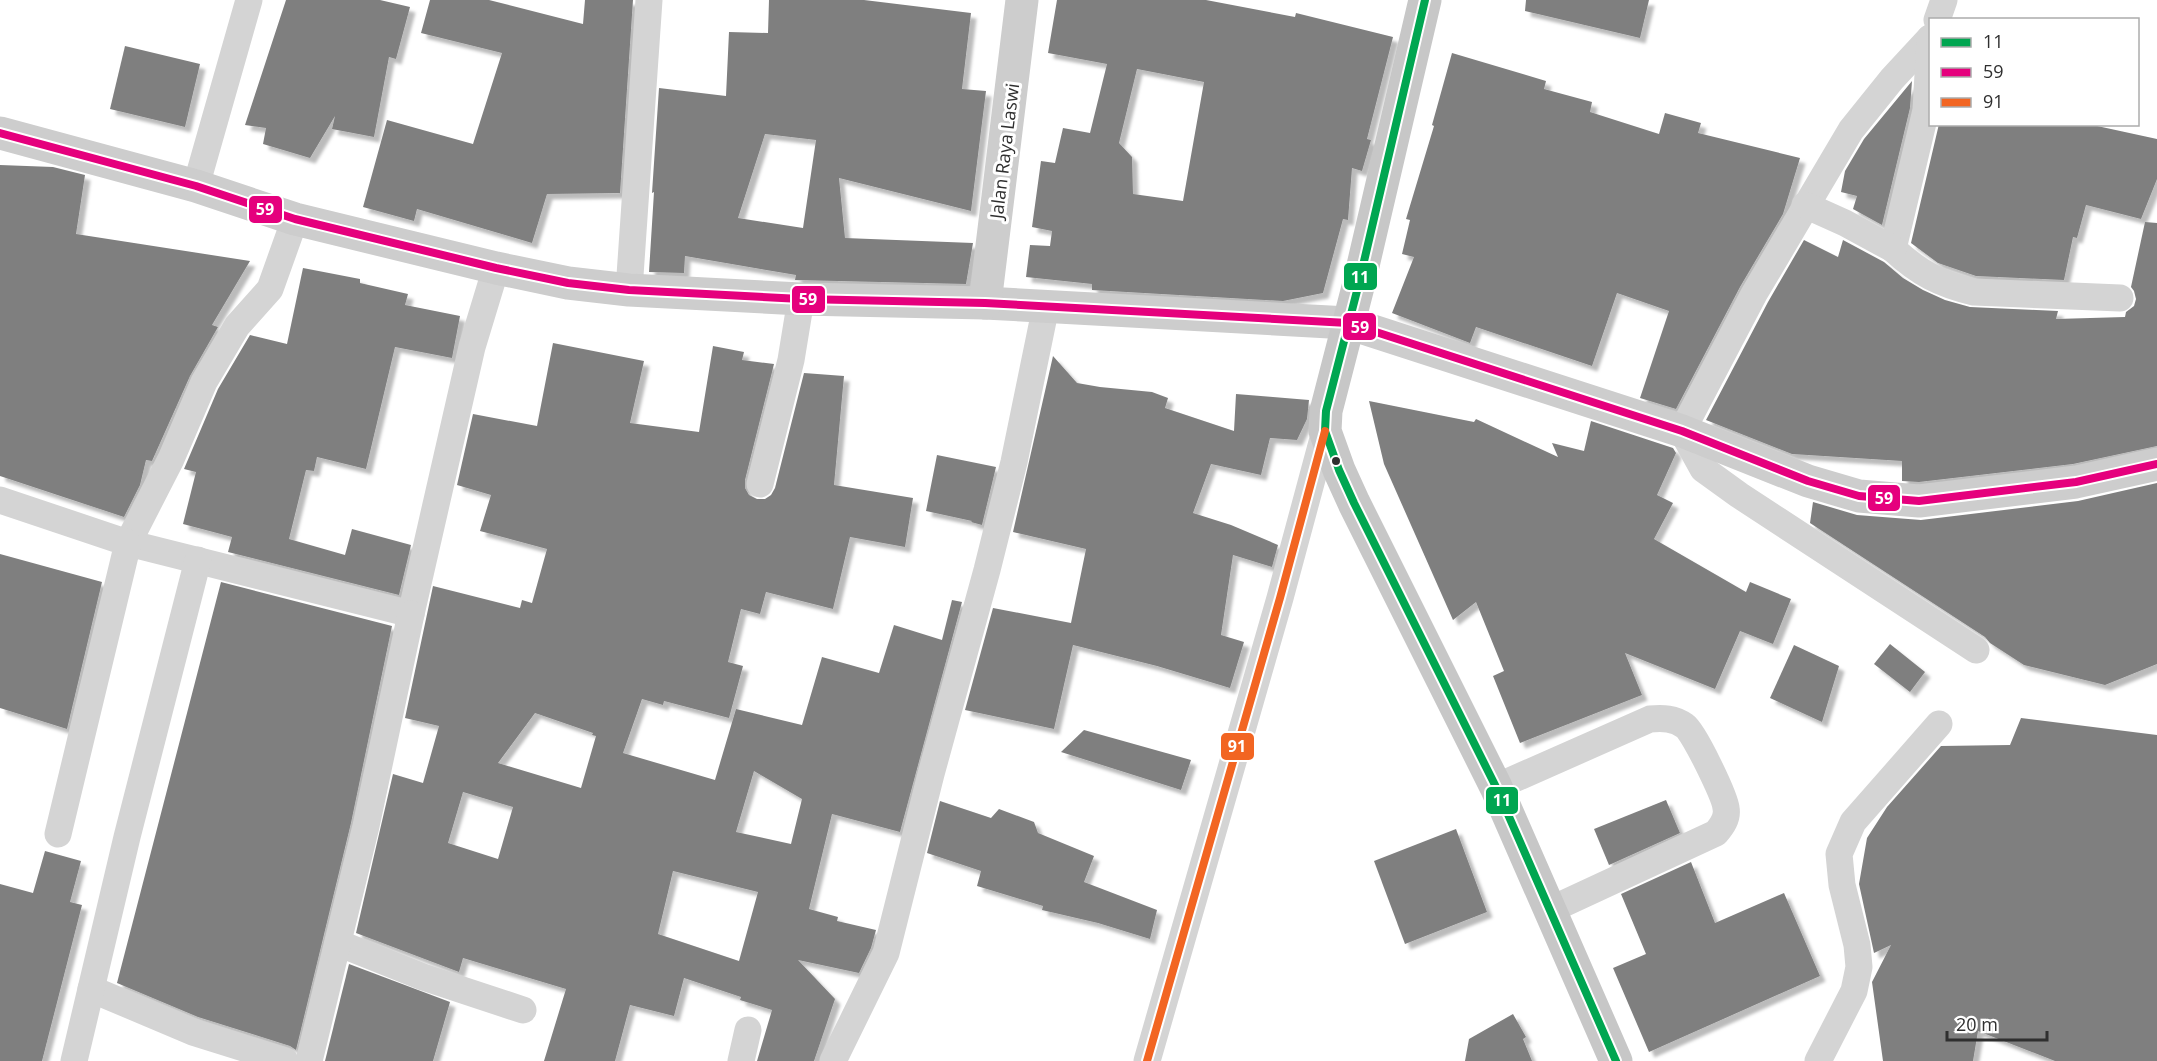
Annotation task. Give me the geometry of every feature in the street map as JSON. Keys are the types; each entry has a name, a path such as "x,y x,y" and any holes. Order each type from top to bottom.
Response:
{"main road":[{"name":"Jalan Raya Laswi","path":"985,303 1022,0"},
{"path":"1425,0 1326,421 1339,470 1496,787 1616,1061"},
{"path":"0,133 196,186 293,227 568,283 799,313 985,303 1046,306 1346,332 1682,431 1808,481 1859,496 1919,501 2076,482 2157,464"}],"street":[{"path":"196,186 249,0"},
{"path":"629,290 649,0"},
{"path":"1938,18 1944,0"},
{"path":"1929,39 1892,79 1851,130 1754,294 1682,431 1703,469 1749,502 1976,650"},
{"path":"1893,249 1926,110 1929,56"},
{"path":"1805,205 1893,249 1911,266 1952,287 1974,291 2120,298"},
{"path":"58,834 128,543 171,459 204,382 237,326 270,289 293,227"},
{"path":"309,1061 375,782 472,347 496,268"},
{"path":"833,1061 886,953 931,774 993,548 1014,462 1046,306"},
{"path":"760,484 791,360 799,313"},
{"path":"1147,1061 1280,598 1326,421"},
{"path":"0,500 128,543 411,614"},
{"path":"74,1061 198,560"},
{"path":"1496,787 1650,719 1675,720 1687,727 1697,740 1726,808 1723,826 1716,833 1550,910"},
{"path":"1818,1061 1854,991 1858,967 1857,945 1842,885 1839,855 1853,822 1939,724"},
{"path":"338,943 423,977 524,1010"},
{"path":"91,989 193,1032 285,1061"},
{"path":"741,1061 748,1030"}],"building":[{"path":"286,0 380,0 410,7 396,59 389,57 374,137 332,129 335,116 310,158 263,144 266,128 245,125"},
{"path":"430,0 489,0 583,24 585,0 633,0 620,193 547,194 532,243 417,209 414,221 363,207 387,120 473,144 502,53 421,33"},
{"path":"769,0 864,0 971,13 962,89 986,91 971,211 839,178 845,238 973,243 966,284 795,280 796,275 685,256 684,273 649,272 659,88 726,96 729,32 768,33","holes":["765,134 816,140 803,228 738,218"]},
{"path":"1057,0 1206,0 1295,17 1296,13 1393,37 1367,139 1371,140 1362,171 1352,168 1348,220 1343,219 1323,293 1283,301 1092,290 1092,284 1026,277 1030,245 1050,246 1052,231 1032,227 1041,161 1055,163 1063,128 1090,133 1107,64 1048,53","holes":["1137,69 1204,82 1183,201 1133,194 1132,157 1119,143"]},
{"path":"1526,0 1649,0 1640,38 1525,11"},
{"path":"125,46 200,64 185,127 110,109"},
{"path":"1452,53 1546,81 1544,89 1592,102 1590,112 1659,134 1665,113 1701,123 1698,133 1800,158 1783,214 1740,287 1676,409 1640,398 1669,311 1617,293 1592,366 1476,327 1470,343 1392,313 1414,257 1402,254 1410,220 1406,219 1434,126 1432,125"},
{"path":"1912,81 1910,108 1882,225 1853,209 1857,196 1841,192 1845,171 1864,139"},
{"path":"1939,126 2097,126 2157,139 2157,179 2141,219 2086,205 2077,238 2073,237 2064,280 1976,276 1938,263 1911,243"},
{"path":"0,165 53,167 85,175 76,234 250,261 212,325 218,327 190,376 152,461 146,460 140,485 124,517 0,476"},
{"path":"2145,222 2157,223 2157,446 2073,464 1919,482 1902,481 1902,461 1792,454 1706,420 1768,302 1804,240 1838,257 1843,240 1884,262 1903,278 1923,290 1945,300 1970,307 2058,311 2056,319 2125,317 2126,312 2134,306 2136,299 2131,287"},
{"path":"303,268 360,279 360,283 408,294 405,305 460,316 452,358 395,347 366,469 317,457 314,471 306,470 289,539 345,555 352,529 411,545 399,595 228,552 232,537 183,524 196,472 184,469 218,389 250,335 287,344"},
{"path":"553,343 644,361 630,423 699,432 713,346 744,352 742,360 774,364 745,480 745,488 749,495 757,499 765,499 775,488 804,373 844,376 834,485 913,498 905,547 850,537 833,609 766,592 760,614 741,609 728,662 743,666 729,718 664,701 663,705 642,699 623,753 715,780 736,709 802,725 822,657 879,673 894,625 942,640 952,600 962,602 900,832 832,814 809,909 838,917 837,921 876,930 871,948 859,973 798,960 835,999 814,1061 757,1061 772,1010 684,978 674,1016 630,1005 615,1061 544,1061 566,989 463,958 459,972 356,933 393,774 423,783 439,726 405,718 433,586 520,608 522,600 532,603 547,549 480,531 491,495 457,485 473,414 537,426","holes":["535,713 596,736 581,788 498,763","754,771 802,799 791,844 736,832","463,792 513,807 498,859 448,843","673,871 758,892 739,961 658,934"]},
{"path":"1053,356 1077,383 1152,392 1168,398 1165,408 1234,431 1236,394 1309,400 1307,419 1297,440 1270,438 1261,475 1211,464 1193,513 1231,525 1278,545 1272,567 1233,555 1221,635 1244,642 1230,688 1157,666 1073,645 1054,729 965,710 993,608 1071,623 1086,549 1013,532"},
{"path":"1369,401 1474,422 1476,419 1558,457 1552,443 1584,451 1591,421 1673,448 1676,453 1657,495 1673,503 1654,539 1746,592 1750,582 1791,599 1773,644 1740,631 1715,689 1625,653 1642,695 1520,743 1493,676 1504,671 1476,602 1453,620 1384,464"},
{"path":"937,455 996,467 982,525 926,511"},
{"path":"2157,483 2157,664 2105,685 2024,665 1810,523 1813,502 1857,515 1921,520 2078,501"},
{"path":"0,554 102,582 67,729 0,708"},
{"path":"221,582 392,626 351,823 296,1050 290,1046 198,1017 117,983"},
{"path":"1890,644 1925,672 1910,692 1874,664"},
{"path":"1794,645 1839,666 1822,722 1770,698"},
{"path":"2021,718 2157,735 2157,1061 2055,1061 1978,1031 1973,1061 1883,1061 1872,982 1891,945 1874,953 1859,884 1867,838 1887,807 1941,746 2010,745"},
{"path":"1084,730 1191,760 1181,790 1061,752"},
{"path":"1666,800 1680,833 1609,865 1594,829"},
{"path":"940,801 991,818 999,809 1034,822 1038,833 1094,856 1084,882 1157,910 1150,939 1098,923 1042,910 1043,906 977,886 981,871 927,853"},
{"path":"1456,829 1487,912 1405,944 1374,861"},
{"path":"45,851 81,861 70,902 82,905 42,1061 0,1061 0,884 33,893"},
{"path":"1691,862 1715,923 1784,893 1820,976 1649,1052 1613,968 1646,954 1621,894"},
{"path":"349,964 450,1002 433,1061 325,1061"},
{"path":"1513,1014 1526,1037 1523,1039 1532,1061 1465,1061 1469,1039"}],"transit line":[{"name":"11","path":"1425,0 1358,287 1326,411 1325,431 1354,503 1496,787 1616,1061"},
{"name":"59","path":"0,133 196,186 295,219 496,268 568,283 629,290 801,299 985,303 1348,323 1682,431 1808,481 1859,496 1919,501 2076,482 2157,464"},
{"name":"91","path":"1147,1061 1280,598 1325,431"}]}
